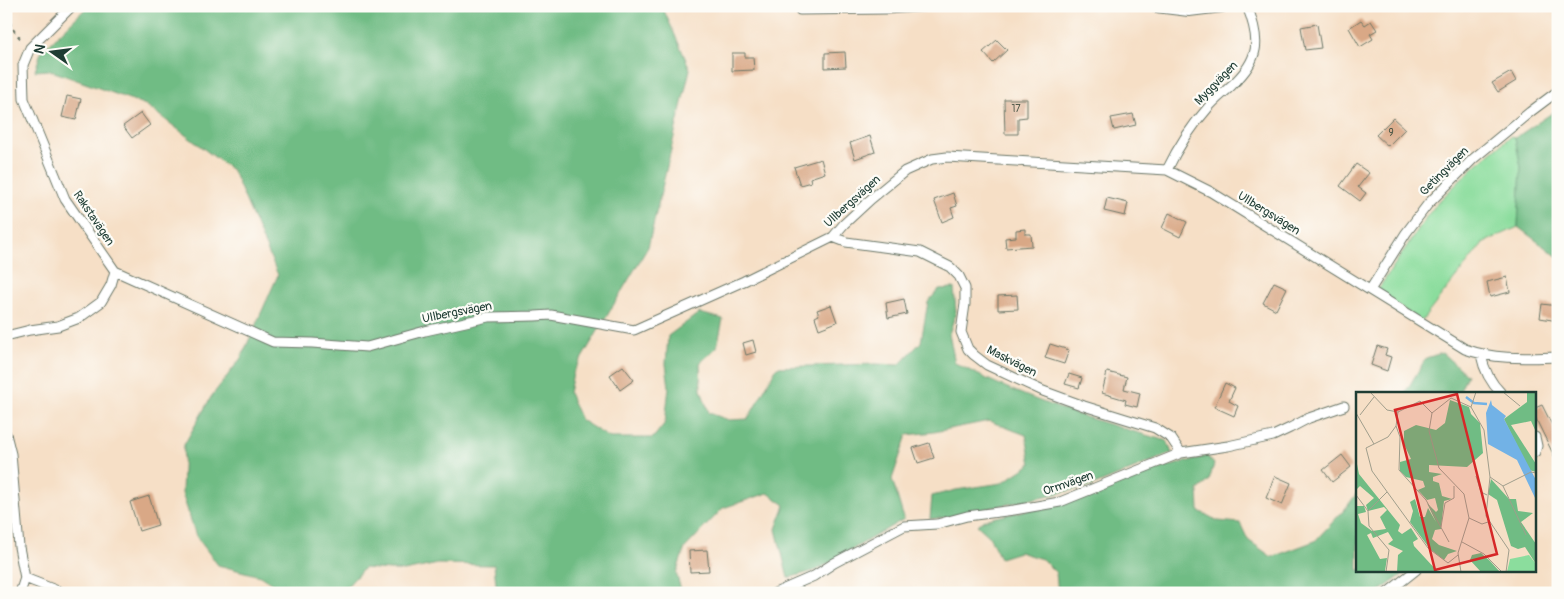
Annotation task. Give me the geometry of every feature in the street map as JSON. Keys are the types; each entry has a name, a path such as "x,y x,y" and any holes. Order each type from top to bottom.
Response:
{"street":[{"name":"Rakstavägen","path":"72,6 30,48 23,65 24,100 65,199 115,271"},
{"path":"800,10 887,9 932,6"},
{"path":"1156,6 1190,10 1222,6"},
{"name":"Myggvägen","path":"1167,170 1186,135 1208,107 1233,85 1250,65 1257,44 1247,6"},
{"name":"Getingvägen","path":"1370,290 1406,233 1428,204 1473,158 1558,91"},
{"name":"Ullbergsvägen","path":"115,271 273,342 367,347 425,331 488,317 550,315 634,330 744,281 833,237 865,205 905,171 932,159 947,157 1167,170 1211,192 1465,349 1493,357 1558,357"},
{"name":"Maskvägen","path":"833,237 846,242 920,252 950,267 959,276 965,288 961,332 968,349 974,355 987,364 1043,391 1155,428 1171,438 1181,453"},
{"path":"6,336 58,326 79,318 101,302 111,284 115,271"},
{"path":"1481,355 1483,365 1492,384 1500,392"},
{"name":"Ormvägen","path":"775,593 814,576 834,563 904,526 938,524 968,516 1060,502 1181,453 1228,446 1273,436 1309,418 1344,406"},
{"path":"6,434 11,454 19,547 25,578 20,593"},
{"path":"1387,593 1413,572"},
{"path":"25,578 63,593"}],"path":[{"path":"10,6 12,30 30,48"}],"green space":[{"path":"88,6 662,6 690,69 648,247 573,373 569,393 581,420 610,438 653,438 665,423 669,387 666,364 668,336 699,313 723,319 717,347 700,363 701,390 709,413 729,420 748,419 777,367 899,365 921,342 928,302 939,289 954,288 956,312 949,334 955,363 991,381 1059,408 1167,441 1172,453 1092,486 949,517 930,519 932,496 956,490 1002,483 1031,464 1026,435 989,421 934,432 907,435 892,479 904,519 817,570 788,578 776,529 785,505 768,493 723,508 685,548 676,573 682,593 497,593 494,565 438,564 404,571 364,568 341,593 285,592 260,576 218,565 196,536 182,493 184,445 211,397 241,358 278,275 233,171 146,105 49,70 35,71 41,52"},
{"path":"1558,109 1558,257 1518,227 1521,167 1515,138"},
{"path":"1511,136 1515,138 1521,167 1518,227 1483,243 1421,322 1377,291 1439,201 1476,165"},
{"path":"1442,353 1467,375 1459,392 1406,392 1426,358"},
{"path":"1207,456 1214,464 1209,481 1198,490 1199,511 1218,521 1240,523 1248,540 1272,557 1315,541 1356,495 1356,572 1406,572 1377,593 1058,593 1056,573 1042,559 1019,552 1000,558 989,536 977,525 984,520 1092,495 1134,476"}],"building":[{"path":"1361,20 1365,25 1371,21 1377,30 1370,34 1373,39 1360,47 1349,28"},
{"path":"1317,24 1321,48 1305,50 1301,27"},
{"path":"997,40 1007,50 993,63 983,52"},
{"path":"845,52 846,67 825,68 825,53"},
{"path":"732,53 745,53 745,57 753,57 754,70 732,71"},
{"path":"1511,72 1516,81 1498,92 1492,83"},
{"path":"67,96 81,99 76,120 62,117"},
{"path":"1004,99 1027,99 1027,117 1018,118 1018,134 1005,134"},
{"path":"141,113 150,125 132,138 123,126"},
{"path":"1133,114 1136,125 1114,130 1111,118"},
{"path":"1393,118 1405,129 1388,146 1376,135"},
{"path":"870,136 875,152 855,159 850,143"},
{"path":"821,159 825,173 810,178 811,182 800,185 794,167"},
{"path":"1356,164 1369,173 1358,187 1366,193 1360,201 1340,186"},
{"path":"953,193 957,206 951,208 954,217 942,222 934,200"},
{"path":"1107,198 1128,203 1125,216 1104,211"},
{"path":"1169,213 1187,222 1180,237 1162,228"},
{"path":"1025,229 1025,234 1031,234 1032,246 1006,248 1005,238 1016,237 1016,230"},
{"path":"1507,277 1510,292 1490,297 1487,282"},
{"path":"1274,282 1287,288 1276,310 1263,303"},
{"path":"1017,295 1018,309 998,310 998,296"},
{"path":"904,299 907,314 888,318 886,303"},
{"path":"1542,304 1558,306 1558,321 1540,318"},
{"path":"831,305 837,322 819,329 815,317 819,315 817,310"},
{"path":"753,340 756,352 746,355 743,343"},
{"path":"1050,344 1069,350 1064,364 1045,358"},
{"path":"1377,346 1387,349 1385,355 1391,357 1387,371 1371,365"},
{"path":"623,366 634,380 620,390 610,375"},
{"path":"1107,372 1127,377 1124,389 1140,393 1137,407 1125,404 1126,400 1102,393"},
{"path":"1069,374 1082,378 1079,388 1065,384"},
{"path":"1225,383 1235,388 1229,401 1238,406 1234,416 1214,407"},
{"path":"1542,405 1558,437 1558,464 1536,419 1536,408"},
{"path":"929,443 934,458 918,463 913,448"},
{"path":"1342,455 1351,467 1332,482 1323,470"},
{"path":"1275,476 1291,483 1282,505 1266,498"},
{"path":"149,496 158,525 139,531 130,502"},
{"path":"707,550 709,571 690,572 689,551"}]}
